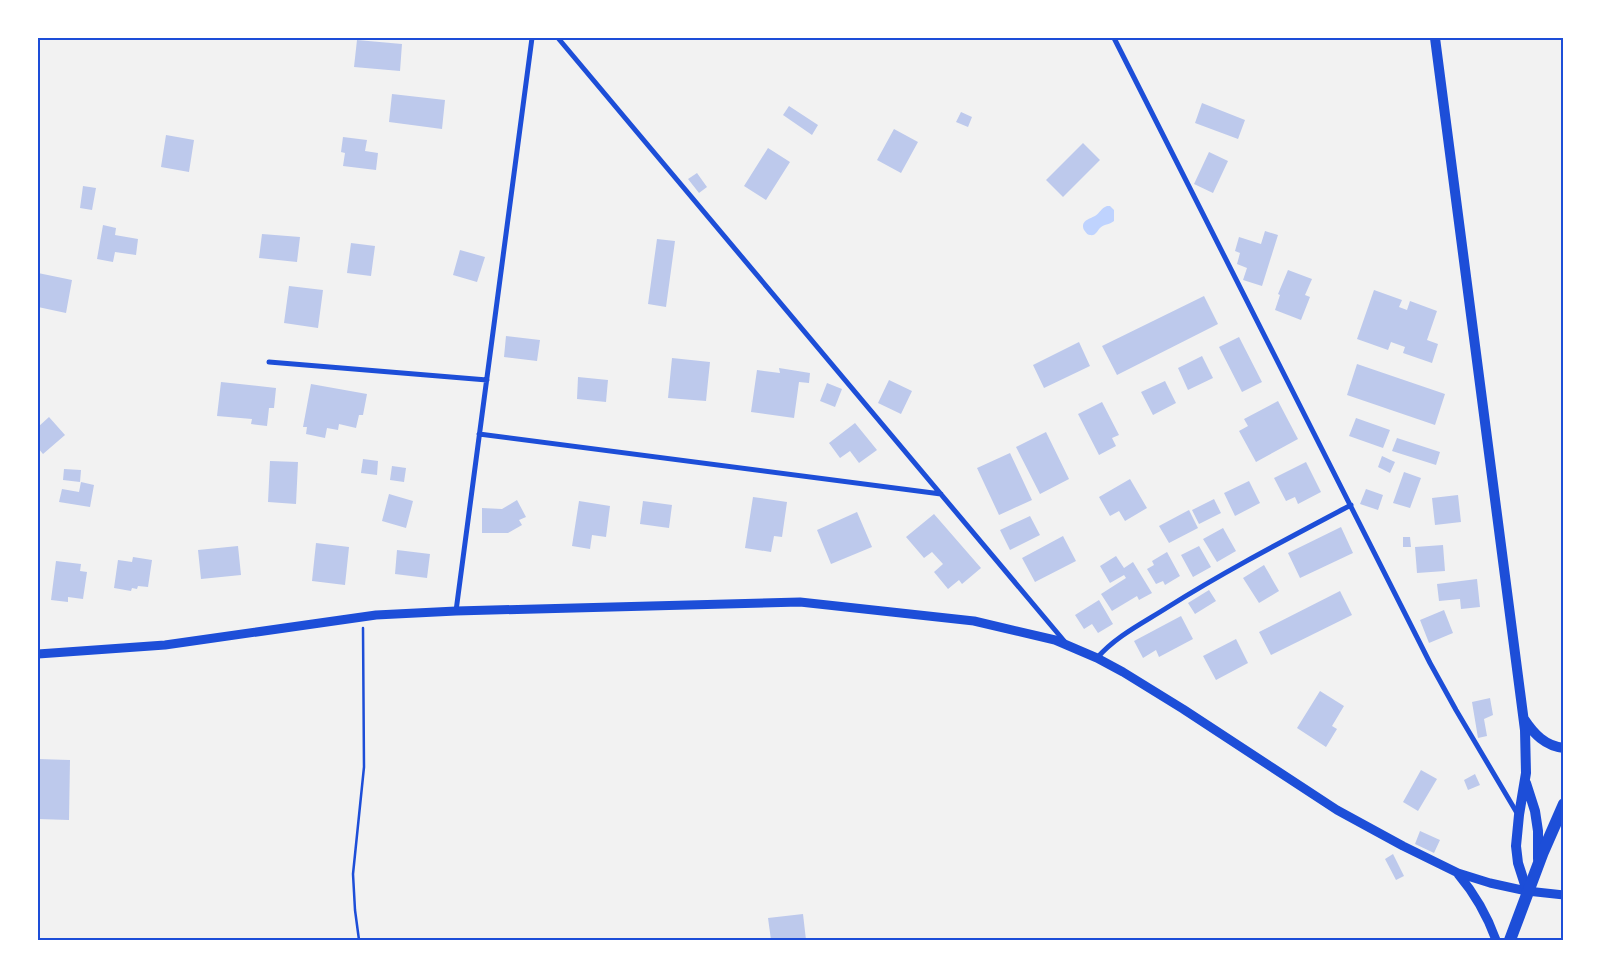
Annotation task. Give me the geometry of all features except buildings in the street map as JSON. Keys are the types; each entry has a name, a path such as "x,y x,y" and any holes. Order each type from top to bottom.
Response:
{"main road":[{"path":"1435,38 1523,718 1526,753 1525,780 1516,837 1517,855 1527,891"},
{"path":"1523,718 1545,742 1564,748"},
{"path":"1525,780 1535,811 1538,831 1538,863"},
{"path":"1510,940 1538,863 1564,804"}],"street":[{"path":"456,611 532,38"},
{"path":"558,38 1067,644"},
{"path":"1114,38 1436,674 1519,815"},
{"path":"270,362 487,380"},
{"path":"479,434 941,494"},
{"path":"1097,658 1122,635 1196,590 1351,505"},
{"path":"38,654 156,646 363,616 456,611 766,602 808,603 974,621 1044,637 1067,644 1097,658 1183,709 1337,810 1458,874 1527,891 1564,895"},
{"path":"1458,874 1479,902 1496,940"}],"path":[{"path":"359,940 353,874 364,767 363,616"}],"water":[{"path":"1107,206 1114,210 1114,221 1102,227 1094,235 1088,234 1083,227 1084,222 1097,215"}]}
